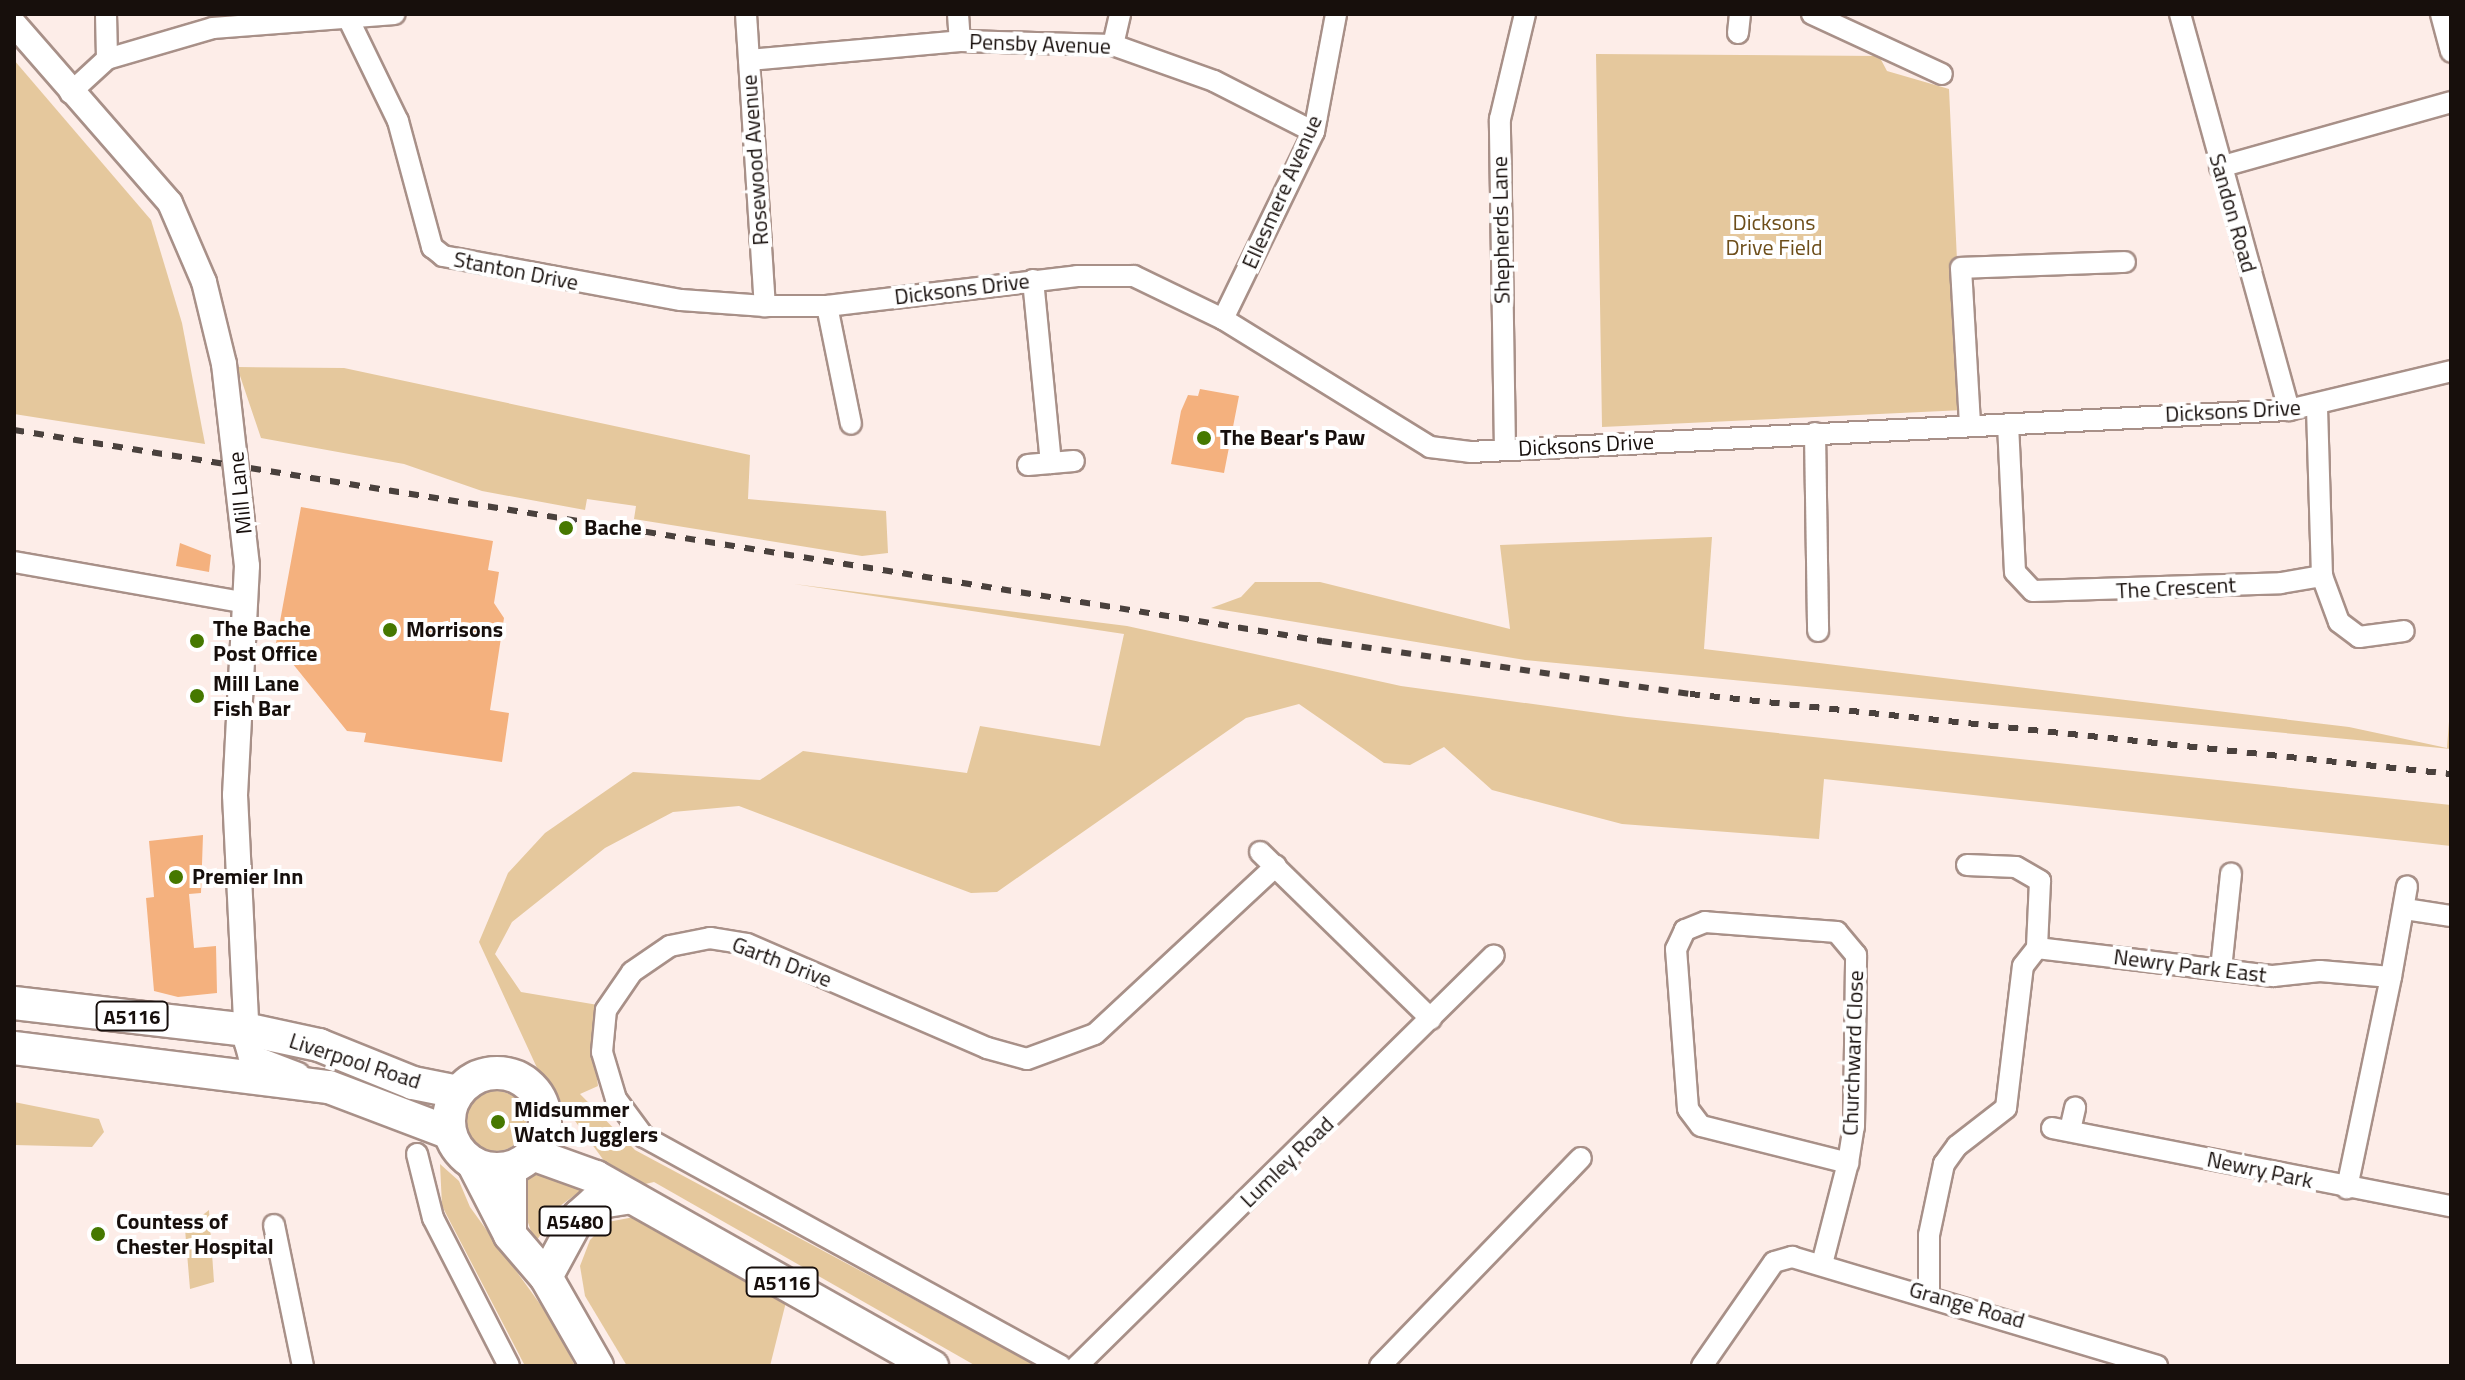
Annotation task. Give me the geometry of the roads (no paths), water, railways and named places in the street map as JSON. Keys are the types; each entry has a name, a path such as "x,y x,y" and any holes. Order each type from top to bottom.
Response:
{"main road":[{"name":"Liverpool Road","path":"14,1003 249,1030 319,1045 413,1083 458,1092"},
{"name":"Liverpool Road","path":"14,1048 329,1087 450,1133"},
{"name":"A5116","path":"458,1092 481,1075 515,1076 535,1092 545,1119 596,1177"},
{"path":"458,1092 450,1133 473,1163"},
{"path":"521,1161 545,1119"},
{"name":"A5116","path":"473,1163 521,1161 596,1177 932,1366"},
{"name":"A5480","path":"510,1235 521,1161"},
{"name":"A5480","path":"473,1163 510,1235 546,1277 597,1366"},
{"name":"A5480","path":"546,1277 579,1216 594,1203 631,1197"}],"street":[{"path":"106,14 107,59"},
{"path":"70,93 107,59 213,28 392,14"},
{"path":"367,48 392,14"},
{"name":"Rosewood Avenue","path":"746,14 765,306"},
{"path":"958,14 960,41"},
{"path":"1113,45 1120,14"},
{"name":"Ellesmere Avenue","path":"1223,319 1314,132 1336,14"},
{"name":"Shepherds Lane","path":"1505,450 1500,119 1525,14"},
{"path":"1812,14 1942,74"},
{"name":"Sandon Road","path":"2180,14 2289,410"},
{"path":"2441,14 2451,52"},
{"name":"Stanton Drive","path":"347,16 367,48 398,121 432,247 443,256 681,300 765,306"},
{"name":"Mill Lane","path":"14,24 70,93 170,203 204,282 232,419 244,521 246,603 235,795 249,1030"},
{"name":"Pensby Avenue","path":"749,60 960,41 1113,45 1214,81 1314,132"},
{"path":"2220,167 2451,102"},
{"path":"1970,424 1961,268 2125,262"},
{"name":"Dicksons Drive","path":"765,306 827,306 1033,280 1134,276 1223,319 1430,447 1505,450 2289,410 2317,406 2451,371"},
{"path":"1033,280 1051,463"},
{"path":"827,306 854,396 851,424"},
{"path":"2317,406 2322,576 2339,622 2359,637 2404,631"},
{"name":"The Crescent","path":"2008,424 2015,572 2033,591 2251,585 2322,576"},
{"path":"1815,433 1818,631"},
{"path":"1028,465 1074,461"},
{"path":"14,562 246,603"},
{"path":"1260,852 1431,1019"},
{"path":"1929,1294 1929,1235 1944,1164 1957,1146 1995,1123 2006,1108 2023,966 2037,948 2040,881 2016,867 1967,865"},
{"name":"Garth Drive","path":"1061,1366 644,1137 616,1099 602,1052 606,1010 632,972 670,946 710,938 747,944 987,1048 1027,1059 1095,1034 1276,866"},
{"path":"2221,969 2231,874"},
{"path":"2347,1188 2405,909 2407,886"},
{"path":"2405,909 2451,916"},
{"name":"Churchward Close","path":"1822,1264 1848,1163 1856,955 1850,941 1837,932 1705,922 1685,930 1676,949 1688,1109 1701,1126 1848,1163"},
{"name":"Newry Park East","path":"2037,948 2273,976 2320,971 2391,977"},
{"name":"Lumley Road","path":"1077,1366 1494,955"},
{"path":"249,1030 251,1057 329,1087"},
{"path":"14,1035 94,1057"},
{"name":"Newry Park","path":"2075,1108 2061,1129 2347,1188 2451,1206"},
{"path":"417,1154 433,1218 509,1366"},
{"path":"1380,1366 1581,1158"},
{"path":"274,1225 303,1366"},
{"name":"Grange Road","path":"1710,1363 1774,1262 1792,1257 1929,1294 2157,1366"}],"railway":[{"path":"14,430 1322,641 1690,694 2451,774"}],"place":[{"name":"The Bear's Paw","path":"1204,438"},
{"name":"Bache","path":"566,528"},
{"name":"Morrisons","path":"390,630"},
{"name":"The Bache Post Office","path":"197,641"},
{"name":"Mill Lane Fish Bar","path":"197,696"},
{"name":"Premier Inn","path":"176,877"},
{"name":"Midsummer Watch Jugglers","path":"498,1122"},
{"name":"Countess of Chester Hospital","path":"98,1234"}],"park label":[{"name":"Dicksons Drive Field","path":"1774,234"}]}
